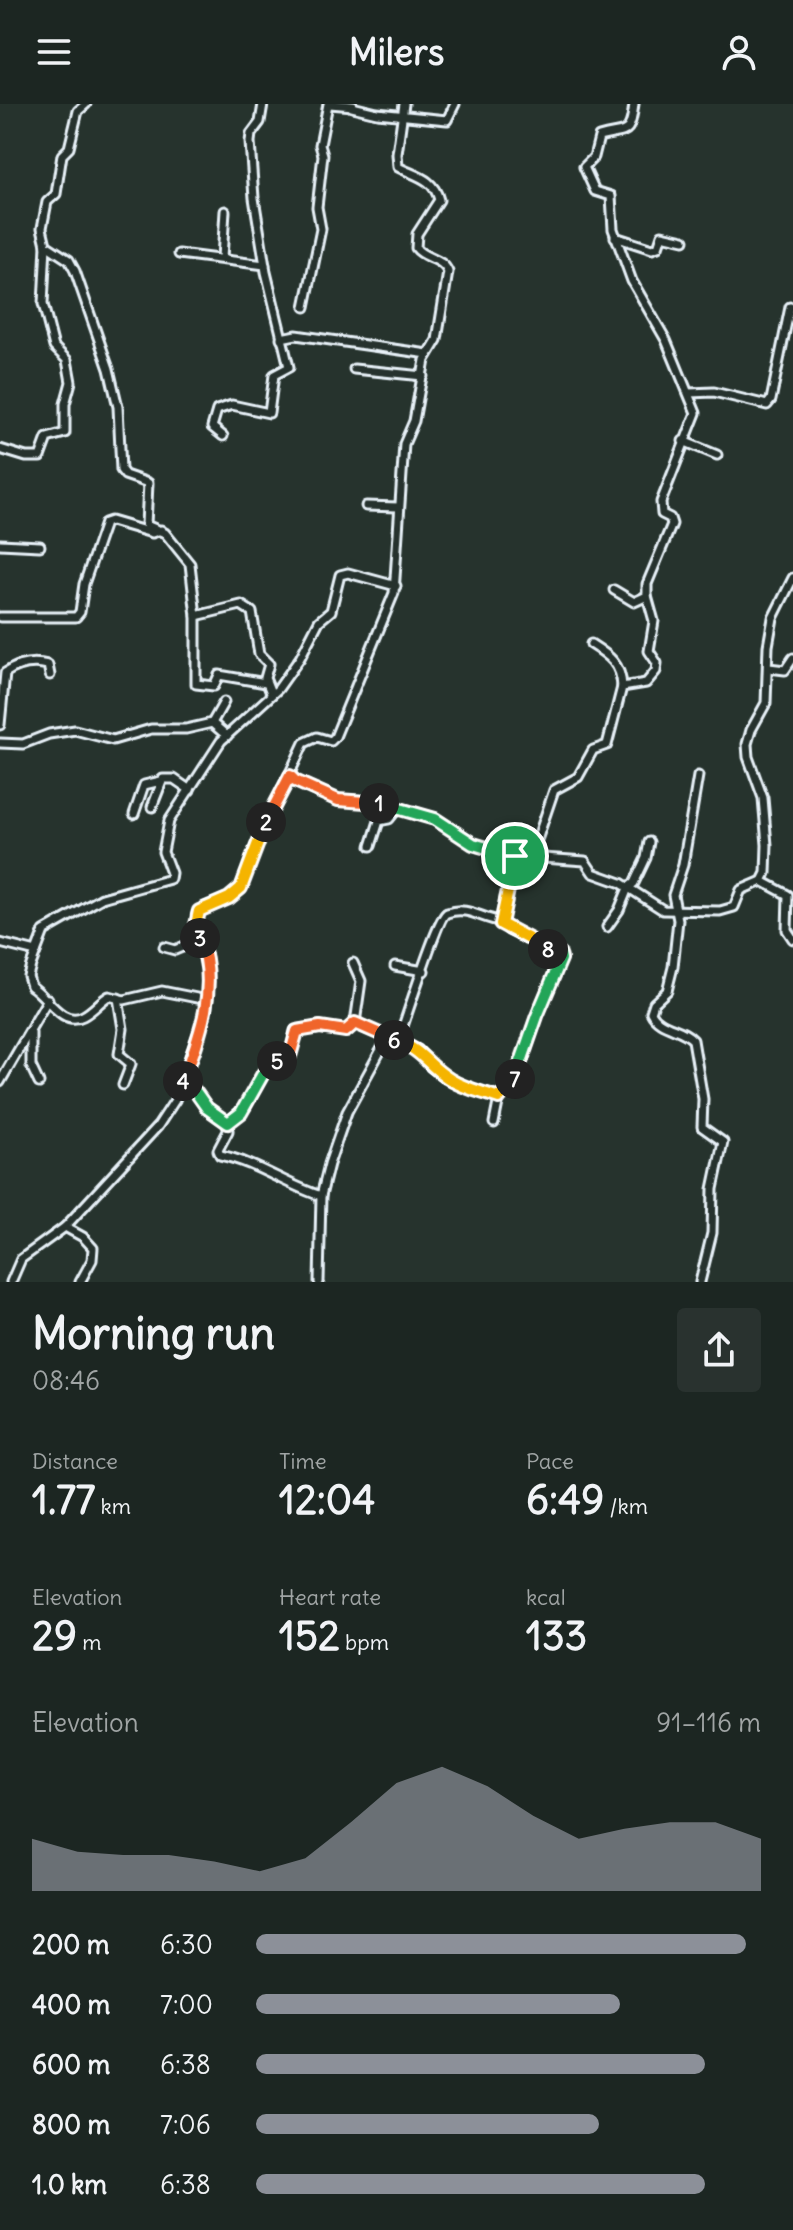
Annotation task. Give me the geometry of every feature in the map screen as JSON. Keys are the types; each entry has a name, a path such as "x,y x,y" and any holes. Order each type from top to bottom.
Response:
{"street":[{"path":"0,449 26,457 40,457 46,439 62,436 65,431 65,404 71,382 67,360 56,352 51,339 43,304 46,245 42,228 47,202 56,194 61,158 69,148 78,111 86,104"},
{"path":"223,436 212,427 217,410 222,406 270,412 274,375 289,367 265,265 254,198 250,142 251,134 260,122 263,104"},
{"path":"305,307 320,242 321,218 317,207 323,155 320,145 329,104 353,105 403,116 450,119 455,104"},
{"path":"11,1282 21,1259 65,1227 98,1194 169,1110 182,1083 203,1022 207,1000 208,974 196,925 199,911 229,898 241,888 254,850 304,743 317,737 331,741 335,737 396,586 398,507 404,444 414,421 428,354 437,340 448,272 446,266 422,255 416,248 417,234 439,200 437,193 424,179 398,167 404,104"},
{"path":"622,687 648,682 657,668 649,651 654,621 647,596 651,573 672,524 670,518 662,514 660,506 683,441 696,417 666,340 632,281 615,237 611,196 595,191 584,166 594,157 599,137 623,134 628,128 634,104"},
{"path":"222,258 225,211"},
{"path":"615,237 652,249 658,247 662,235 684,240"},
{"path":"46,245 69,260 75,271 109,369 118,407 121,470 125,475 148,483 145,523 161,530 181,549 190,564 196,616 196,684 214,686 219,675 266,683"},
{"path":"179,254 265,265"},
{"path":"689,393 714,392 767,405 771,400 790,307"},
{"path":"281,338 296,335 428,354"},
{"path":"354,369 423,376"},
{"path":"683,441 717,455"},
{"path":"366,506 398,507"},
{"path":"0,617 76,617 105,523 111,521 152,533 161,530"},
{"path":"0,544 40,546"},
{"path":"207,1000 162,991 128,1000 109,996 84,1016 73,1019 62,1016 28,981 44,931 121,890 170,879 171,873 163,852 165,833 173,815 227,736 278,689 300,658 319,621 331,611 340,575 348,573 396,586"},
{"path":"290,776 338,800 374,801 435,819 473,844 515,856 585,861 593,873 628,888 659,909 705,913 730,908 741,890 762,881 766,873 763,798 748,757 747,744 751,730 765,709 768,646 773,618 793,578"},
{"path":"614,590 635,602 647,596"},
{"path":"196,616 241,605 248,608 256,625 259,654 269,664 266,683 271,693"},
{"path":"531,858 554,790 578,777 593,750 607,745 622,687 620,669 607,654 591,644"},
{"path":"769,668 785,670 793,658"},
{"path":"0,725 5,673 21,665 42,663 48,665 50,675"},
{"path":"212,723 224,702"},
{"path":"0,743 23,744 49,734 75,730 113,740 151,729 186,729 212,723 227,736"},
{"path":"698,776 683,865 673,895 678,910 670,983 654,1003 651,1012 656,1020 687,1034 693,1040 703,1099 702,1127 723,1142 713,1189 712,1233 700,1282"},
{"path":"134,814 144,785 170,778 190,790"},
{"path":"152,807 161,781"},
{"path":"371,846 379,821 389,819 397,809"},
{"path":"607,927 619,910 628,888 634,883 646,858 649,842"},
{"path":"501,921 515,856"},
{"path":"762,881 788,895 787,930 793,939"},
{"path":"319,1282 321,1196 347,1112 388,1037 397,1035 402,1029 438,922 445,913 474,912 501,921 509,930 561,958 517,1076 499,1098 494,1123"},
{"path":"164,947 175,950 201,939"},
{"path":"0,943 36,952"},
{"path":"321,1196 235,1157 220,1155 218,1150 228,1123 246,1106 265,1071 290,1056 295,1031 320,1027 346,1031 355,1023 361,981 353,963"},
{"path":"395,966 424,971"},
{"path":"118,998 123,1029 119,1054 131,1066 123,1085"},
{"path":"0,1082 48,999"},
{"path":"355,1023 418,1050 431,1067 451,1081 499,1098"},
{"path":"31,1031 31,1066 39,1083"},
{"path":"182,1083 195,1091 207,1108 228,1123"},
{"path":"65,1227 83,1237 93,1248 92,1260 80,1282"}],"route":[{"path":"290,776 338,800 374,801 435,819 473,844 515,856 501,924 560,954 561,958 517,1076 499,1098 451,1081 431,1067 418,1050 355,1023 346,1031 320,1027 295,1031 290,1056 277,1061 265,1071 246,1106 228,1123 207,1108 198,1093 182,1083 203,1022 207,1000 208,974 204,946 196,925 197,914 205,907 229,898 241,888 254,850 290,776"}]}
